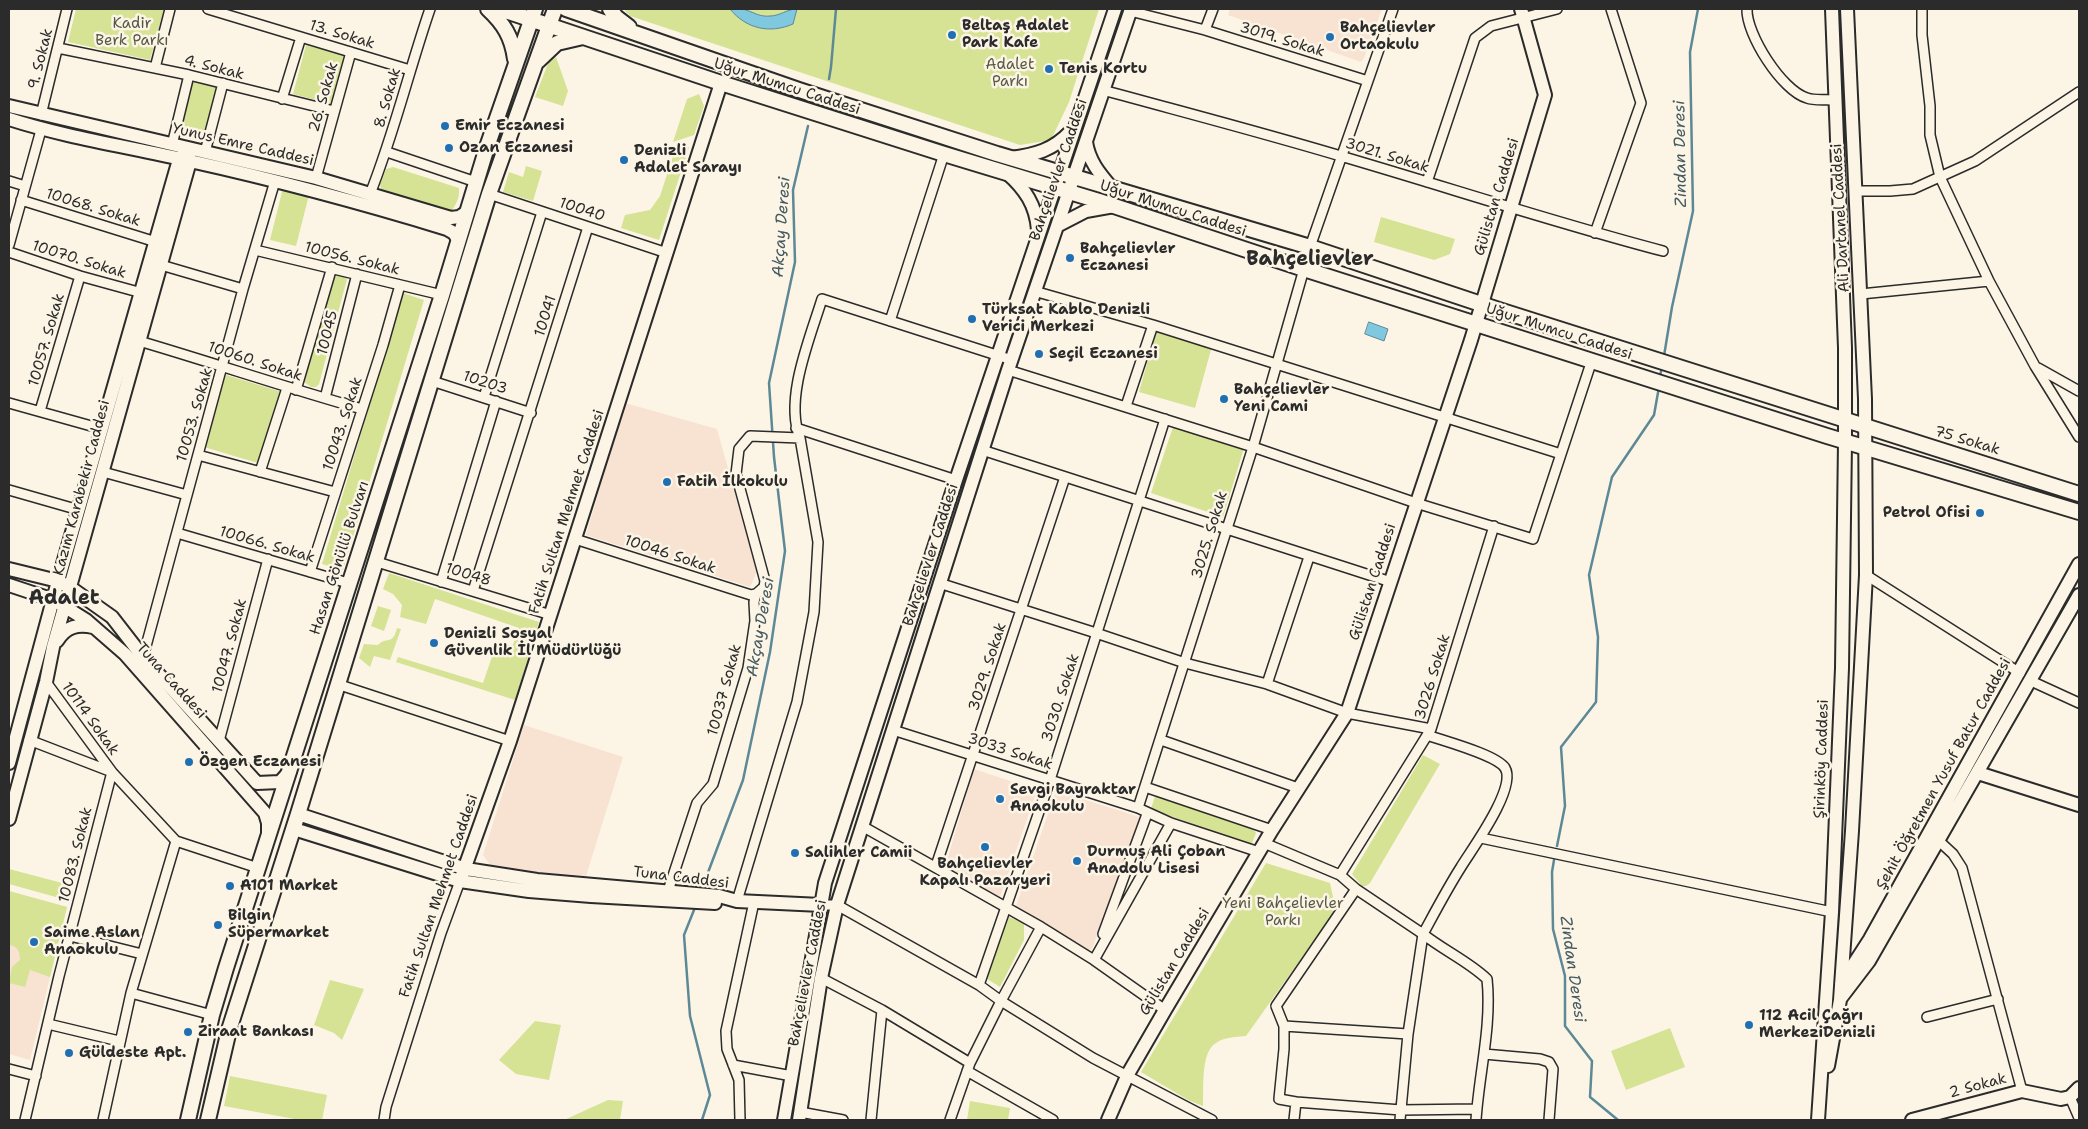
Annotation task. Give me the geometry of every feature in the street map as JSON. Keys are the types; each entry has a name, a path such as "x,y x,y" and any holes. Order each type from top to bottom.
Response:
{"main road":[{"path":"488,9 502,22 507,30 516,61"},
{"name":"Uğur Mumcu Caddesi","path":"500,9 533,14 548,24 721,83 1114,206 1304,269 1846,442"},
{"path":"208,1120 228,1030 294,829 489,194 548,24 555,9"},
{"name":"Uğur Mumcu Caddesi","path":"566,9 799,90 1010,158 1310,246 1846,419"},
{"path":"610,9 616,17 644,37"},
{"name":"Hasan Gönüllü Bulvarı","path":"188,1120 212,1015 348,583 442,295 476,182 533,14"},
{"path":"533,67 557,43 585,37"},
{"name":"75 Sokak","path":"1846,419 2079,494"},
{"path":"1846,442 2079,512"}],"street":[{"name":"9. Sokak","path":"41,115 67,9"},
{"path":"155,68 170,9"},
{"name":"13. Sokak","path":"208,9 410,70"},
{"name":"8. Sokak","path":"370,194 387,152 410,70 430,9"},
{"name":"Bahçelievler Caddesi","path":"784,1120 825,884 956,480 1114,9"},
{"path":"1205,30 1213,9"},
{"path":"1310,246 1393,9"},
{"path":"1427,182 1474,38 1491,26 1522,12 1557,9"},
{"path":"1595,233 1641,102 1611,9"},
{"path":"1747,9 1747,18 1752,34 1789,88 1807,98 1834,100"},
{"name":"Ali Dartanel Caddesi","path":"1832,9 1846,419"},
{"name":"Ali Dartanel Caddesi","path":"1846,9 1856,191 1865,426"},
{"path":"1922,9 1922,35 1930,106 1930,135 1940,177 1989,281 2036,366 2079,437"},
{"name":"Bahçelievler Caddesi","path":"799,1116 821,978 837,905 1034,291 1131,10"},
{"name":"3019. Sokak","path":"1131,10 1205,30 1368,81"},
{"name":"Gülistan Caddesi","path":"1108,1120 1128,1074 1165,1010 1272,830 1347,713 1416,503 1446,419 1545,95 1522,12"},
{"path":"282,99 300,37"},
{"name":"4. Sokak","path":"58,48 189,75 334,111"},
{"name":"26. Sokak","path":"316,178 351,52"},
{"path":"172,145 189,75"},
{"path":"205,152 223,83"},
{"name":"Fatih Sultan Mehmet Caddesi","path":"384,1120 386,1107 424,984 510,741 721,83"},
{"name":"3021. Sokak","path":"1103,90 1343,156 1512,206 1595,233 1663,251"},
{"path":"1856,191 1913,189 1975,161 2079,92"},
{"name":"Yunus Emre Caddesi","path":"9,106 172,145 185,159"},
{"name":"Yunus Emre Caddesi","path":"9,119 41,130 185,159 343,197 447,229 454,233 459,241"},
{"path":"1010,158 1036,154 1050,149 1061,142 1074,128"},
{"path":"9,244 41,130"},
{"path":"1086,140 1088,152 1095,167 1111,187"},
{"name":"Yunus Emre Caddesi","path":"185,159 205,152 316,178 451,218 460,217 467,212"},
{"path":"387,152 476,182"},
{"path":"890,321 944,154"},
{"name":"Kazım Karabekir Caddesi","path":"9,819 46,682 60,604 58,581 156,242 185,159"},
{"name":"Kazım Karabekir Caddesi","path":"9,763 60,604 71,588 161,265 185,159"},
{"path":"1006,173 1022,188 1031,201 1036,211 1039,234"},
{"path":"9,181 26,186"},
{"name":"10053. Sokak","path":"143,657 223,366 242,289 275,181"},
{"name":"10040","path":"489,194 667,253"},
{"name":"10068. Sokak","path":"21,200 156,242"},
{"path":"1057,226 1086,211 1114,206"},
{"path":"484,397 542,212"},
{"name":"10041","path":"473,591 588,227"},
{"name":"10056. Sokak","path":"255,250 442,295"},
{"name":"10070. Sokak","path":"9,252 80,276 142,293"},
{"path":"161,265 242,289"},
{"path":"260,472 292,389 332,267"},
{"name":"3025. Sokak","path":"1138,808 1253,446 1304,269"},
{"name":"10045","path":"325,398 357,274"},
{"name":"10057. Sokak","path":"40,411 80,276"},
{"path":"1860,294 1989,281"},
{"name":"10043. Sokak","path":"310,572 383,345 400,285"},
{"path":"1034,291 1153,325 1561,454"},
{"path":"737,901 797,702 814,612 818,542 800,438 796,428 796,384 822,299 998,356 1010,365 1126,406 1253,446 1416,503 1533,538 1592,360"},
{"path":"1126,406 1153,325"},
{"name":"10060. Sokak","path":"139,341 362,409"},
{"path":"2036,366 2079,391"},
{"name":"10203","path":"432,381 531,412"},
{"path":"441,582 496,402"},
{"path":"9,403 102,429"},
{"name":"3030. Sokak","path":"979,985 1050,780 1165,419"},
{"name":"Şirinköy Caddesi","path":"1818,1120 1832,912 1842,668 1846,419"},
{"name":"Şirinköy Caddesi","path":"1820,1100 1830,1058 1840,1000 1852,831 1866,575 1865,426"},
{"path":"796,428 956,480"},
{"name":"10037 Sokak","path":"671,894 697,803 713,784 743,686 755,621 754,602 756,594 764,587 765,581 736,474 739,449 750,436 800,438"},
{"path":"982,450 1391,582"},
{"path":"198,455 335,492"},
{"path":"103,472 187,495"},
{"name":"3029. Sokak","path":"936,866 1065,477"},
{"path":"9,490 79,510"},
{"name":"3026 Sokak","path":"1340,875 1429,732 1494,526"},
{"name":"10066. Sokak","path":"177,533 348,583"},
{"name":"10046 Sokak","path":"574,539 751,595 756,594"},
{"path":"1267,684 1309,557"},
{"name":"10047. Sokak","path":"219,741 268,559"},
{"name":"10048","path":"376,562 551,615"},
{"name":"Şehit Öğretmen Yusuf Batur Caddesi","path":"1840,986 1870,939 2020,673 2079,564"},
{"name":"Tuna Caddesi","path":"9,569 58,581 112,617 143,657 257,782 280,782 290,771"},
{"path":"1866,575 2020,673"},
{"path":"939,583 1185,663 1267,684 1347,713 1429,732 1494,758 1506,769 1507,779 1503,794 1481,838 1461,867 1422,934 1408,1034 1400,1120"},
{"name":"Tuna Caddesi","path":"9,585 60,604 94,627 125,654 265,812 268,822 268,839"},
{"name":"Şehit Öğretmen Yusuf Batur Caddesi","path":"1840,1000 1869,961 2079,595"},
{"path":"53,647 61,634 70,628 83,625 94,627"},
{"path":"2031,681 2079,703"},
{"name":"10114 Sokak","path":"46,682 112,772 176,841 258,868"},
{"path":"338,684 510,741"},
{"name":"3033 Sokak","path":"893,730 1138,808 1147,814 1171,823 1261,848 1340,875 1356,889 1437,945 1478,970 1487,979 1488,992 1484,1054"},
{"name":"10114 Sokak","path":"29,740 112,772"},
{"path":"1161,740 1298,788"},
{"name":"10083. Sokak","path":"25,1120 112,772"},
{"path":"1978,773 2079,805"},
{"path":"1145,787 1272,830"},
{"name":"Tuna Caddesi","path":"298,814 466,869 537,880 718,900 821,904"},
{"path":"1094,960 1147,814"},
{"path":"1094,960 1171,823"},
{"path":"862,826 1041,926 1094,960 1165,1010"},
{"name":"Tuna Caddesi","path":"294,829 460,881 529,891 671,894"},
{"path":"1481,838 1832,912"},
{"path":"103,1120 131,993 176,841"},
{"path":"1939,841 1953,854 1962,868 2022,1091"},
{"path":"1356,889 1276,1006 1284,1026 1284,1049 1279,1099 1401,1110 1477,1109"},
{"path":"740,1120 739,1080 727,1049 726,1031 754,902"},
{"path":"821,904 837,905 979,985 1001,1001 1093,1058 1128,1074 1212,1120"},
{"path":"950,1120 968,1067 1041,926"},
{"path":"70,936 142,954"},
{"path":"821,978 882,1010 1053,1120"},
{"path":"1826,986 1840,986"},
{"path":"131,993 212,1015"},
{"path":"1927,1017 1998,999"},
{"path":"1825,1000 1840,1000"},
{"path":"871,1120 882,1010"},
{"path":"48,1024 119,1041"},
{"path":"1284,1026 1408,1034"},
{"path":"1476,1120 1484,1054 1540,1059 1549,1062 1553,1069 1549,1120"},
{"path":"733,1064 792,1076"},
{"path":"9,1069 36,1076"},
{"name":"2 Sokak","path":"1912,1120 2022,1091 2061,1099 2075,1093"},
{"path":"2075,1093 2079,1118"},
{"path":"1294,1120 1296,1102"},
{"path":"799,1116 843,1120"}],"shaded area":[{"name":"Bahçelievler Ortaokulu","path":"1230,9 1382,9 1361,62 1228,15"},
{"name":"Fatih İlkokulu","path":"625,403 717,429 757,572 750,587 586,535"},
{"path":"524,725 623,757 586,876 493,869 483,855"},
{"name":"Bahçelievler Kapalı Pazaryeri","path":"974,769 1037,790 1000,897 945,867"},
{"name":"Durmuş Ali Çoban Anadolu Lisesi","path":"1056,791 1140,817 1092,949 1085,951 1016,906"},
{"name":"Saime Aslan Anaokulu","path":"9,891 67,907 30,1060 9,1054"}],"green space":[{"name":"Kadir Berk Parkı","path":"76,9 164,9 150,60 68,42"},
{"name":"Adalet Parkı","path":"624,9 1099,9 1069,102 1051,140 1020,145 630,16"},
{"path":"306,45 344,55 331,104 293,94"},
{"path":"556,57 568,91 563,106 535,97 549,61"},
{"path":"193,81 216,87 204,141 180,136"},
{"path":"699,94 704,106 694,135 673,142 687,99"},
{"path":"689,147 659,240 621,228 625,215 650,210 660,196 675,150"},
{"path":"526,166 542,171 533,201 503,192 509,172 523,177"},
{"path":"393,167 459,188 456,204 451,212 383,195 380,185 386,169"},
{"path":"283,188 309,195 296,246 270,240"},
{"path":"1381,217 1455,239 1450,254 1434,260 1374,242"},
{"path":"338,275 343,275 347,279 319,384 316,387 311,387 303,381 332,279"},
{"path":"403,293 424,300 343,570 322,564"},
{"path":"1156,331 1212,346 1195,408 1139,392"},
{"path":"226,375 282,392 261,464 204,447"},
{"path":"1173,427 1244,448 1223,517 1151,493"},
{"path":"389,573 539,622 515,700 396,662 398,657 483,683 495,648 510,653 519,628 435,599 426,624 400,617 402,605 393,594 383,589"},
{"path":"378,606 391,610 384,631 371,626"},
{"path":"397,628 401,629 390,660 374,656 370,667 359,658 364,644 378,645 391,639"},
{"path":"1423,755 1440,764 1370,883 1362,886 1352,874"},
{"path":"1155,796 1254,830 1256,833 1252,843 1248,844 1151,809"},
{"name":"Yeni Bahçelievler Parkı","path":"1266,863 1330,883 1335,906 1332,915 1246,1036 1230,1038 1216,1043 1207,1054 1203,1081 1203,1106 1188,1100 1141,1072"},
{"path":"9,869 66,884 63,899 9,884"},
{"path":"9,891 67,907 50,977 30,970 25,987 9,983 12,967 20,960 20,954 15,947 9,945"},
{"path":"1009,917 1024,923 1024,940 1000,987 987,979"},
{"path":"330,980 364,989 342,1040 334,1033 314,1025"},
{"path":"535,1021 561,1025 549,1080 516,1074 499,1060"},
{"path":"1670,1028 1685,1067 1626,1090 1611,1051"},
{"path":"230,1076 327,1095 322,1120 300,1120 224,1106"},
{"path":"608,1100 623,1101 620,1120 564,1120"},
{"path":"970,1101 1010,1108 1008,1120 967,1120"}],"water":[{"path":"730,9 743,9 760,15 774,16 797,9 793,24 776,29 767,29 759,28 743,21"},
{"path":"1369,322 1388,329 1384,341 1365,334"}],"waterway":[{"name":"Akçay Deresi","path":"829,79 836,9"},
{"name":"Zindan Deresi","path":"1664,356 1672,307 1693,211 1690,52 1698,9"},
{"name":"Akçay Deresi","path":"701,891 743,780 770,652 785,551 774,457 769,383 795,262 793,190 808,126"},
{"name":"Zindan Deresi","path":"1660,376 1662,367"},
{"name":"Zindan Deresi","path":"1557,846 1565,806 1561,747 1596,702 1598,637 1589,575 1612,477 1654,415 1659,387"},
{"name":"Zindan Deresi","path":"1554,860 1552,872 1553,929 1565,976 1565,1026 1592,1061 1590,1097 1618,1120"},
{"name":"Akçay Deresi","path":"696,905 684,935 690,1016 710,1095 702,1120"}],"place":[{"name":"Beltaş Adalet Park Kafe","path":"952,35"},
{"name":"Bahçelievler Ortaokulu","path":"1330,37"},
{"name":"Tenis Kortu","path":"1049,69"},
{"name":"Emir Eczanesi","path":"445,126"},
{"name":"Ozan Eczanesi","path":"449,148"},
{"name":"Denizli Adalet Sarayı","path":"624,160"},
{"name":"Bahçelievler Eczanesi","path":"1070,258"},
{"name":"Türksat Kablo Denizli Verici Merkezi","path":"972,319"},
{"name":"Seçil Eczanesi","path":"1039,354"},
{"name":"Bahçelievler Yeni Cami","path":"1224,399"},
{"name":"Fatih İlkokulu","path":"667,482"},
{"name":"Petrol Ofisi","path":"1980,513"},
{"name":"Denizli Sosyal Güvenlik İl Müdürlüğü","path":"434,643"},
{"name":"Özgen Eczanesi","path":"189,762"},
{"name":"Sevgi Bayraktar Anaokulu","path":"1000,799"},
{"name":"Bahçelievler Kapalı Pazaryeri","path":"985,847"},
{"name":"Salihler Camii","path":"795,853"},
{"name":"Durmuş Ali Çoban Anadolu Lisesi","path":"1077,861"},
{"name":"A101 Market","path":"230,886"},
{"name":"Bilgin Süpermarket","path":"218,925"},
{"name":"Saime Aslan Anaokulu","path":"34,942"},
{"name":"112 Acil Çağrı MerkeziDenizli","path":"1749,1025"},
{"name":"Ziraat Bankası","path":"188,1032"},
{"name":"Güldeste Apt.","path":"69,1053"}],"district":[{"name":"Bahçelievler","path":"1310,260"},
{"name":"Adalet","path":"64,599"}]}
